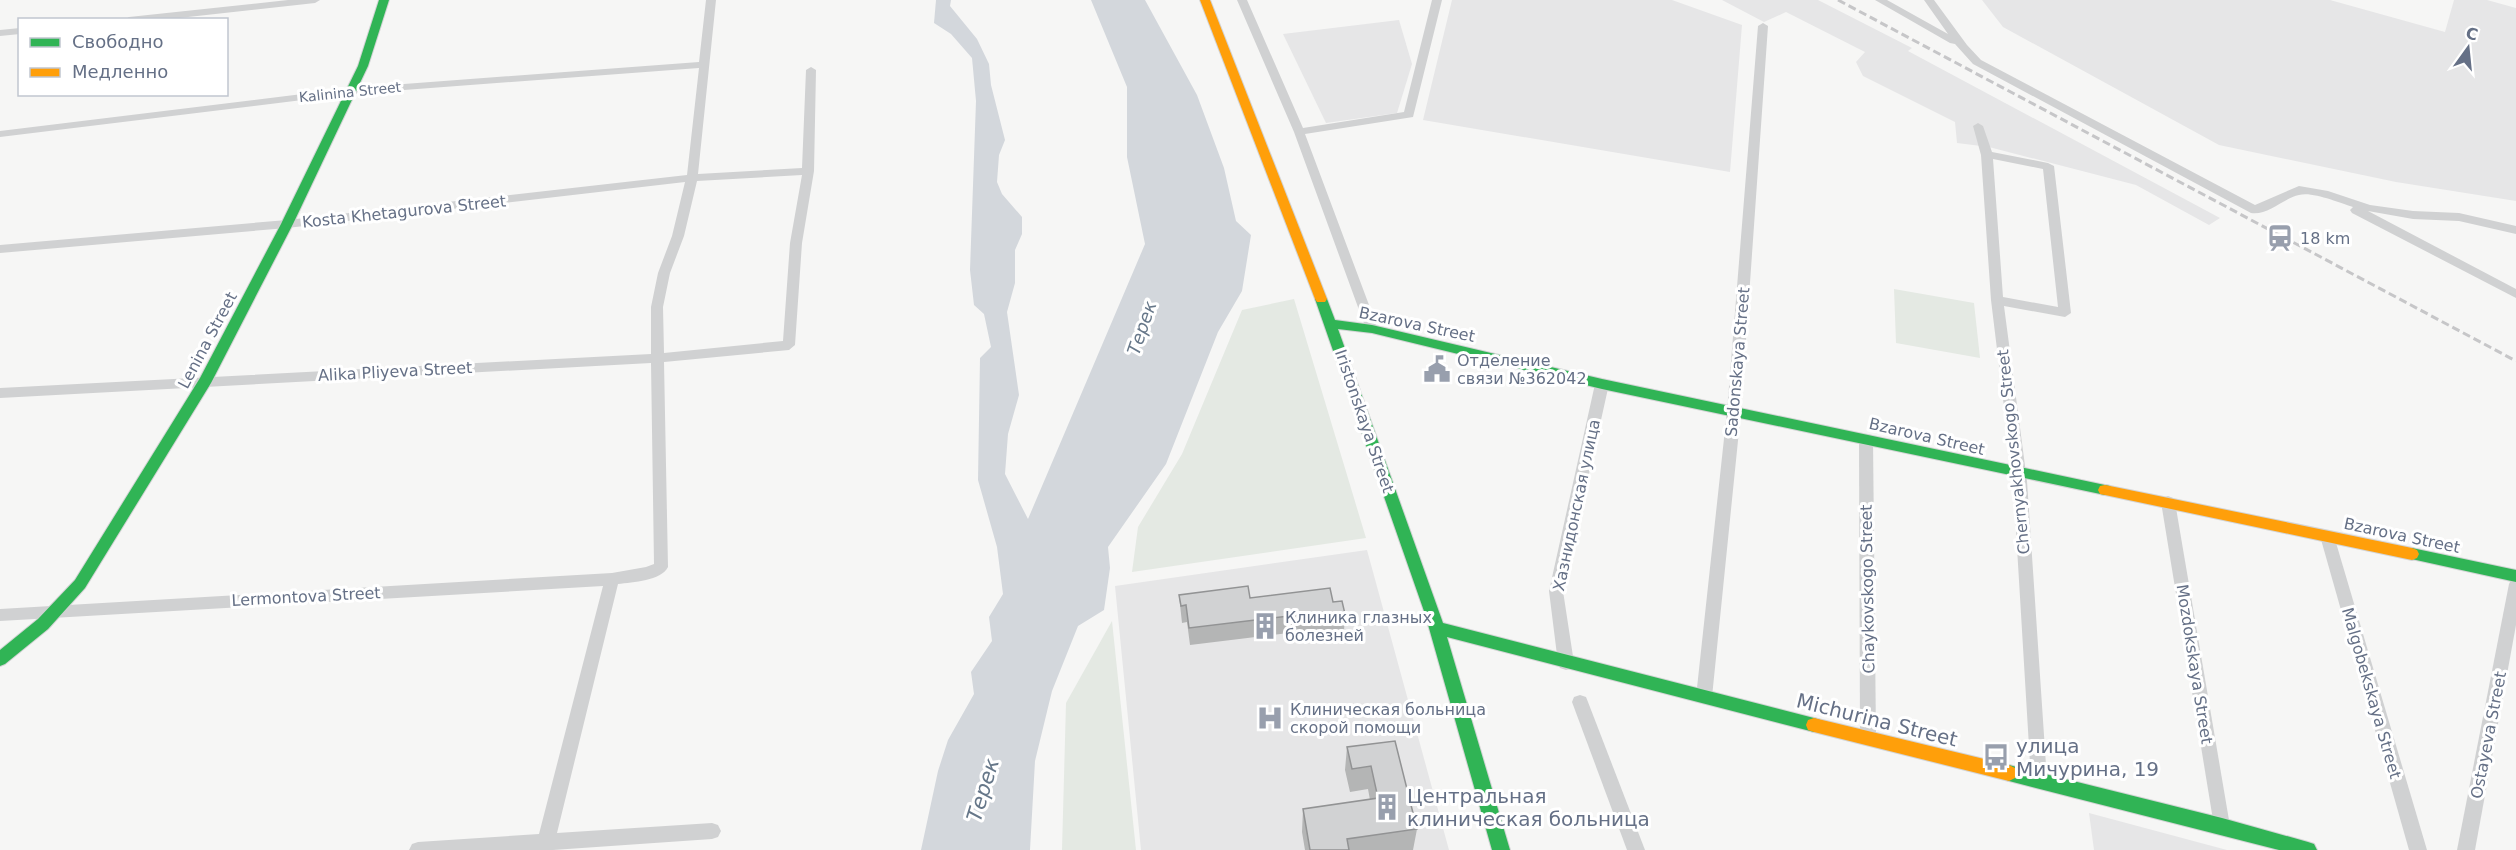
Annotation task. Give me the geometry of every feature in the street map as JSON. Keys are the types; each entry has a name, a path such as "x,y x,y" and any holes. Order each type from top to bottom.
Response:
{"street":[{"path":"148,18 315,0"},
{"name":"Lenina Street","path":"0,658 57,611 80,584 206,380 287,224 363,66 384,0"},
{"path":"658,358 657,307 664,273 678,236 692,178 702,65 711,0"},
{"name":"Iristonskaya Street","path":"1205,0 1331,324 1433,614 1501,850"},
{"path":"1242,0 1299,132 1372,329"},
{"path":"1299,132 1409,115 1437,0"},
{"path":"1880,0 1938,30 1963,47"},
{"path":"1929,0 1963,47 1977,62 2255,210 2299,190 2328,195 2369,208 2413,215 2459,217 2516,230"},
{"name":"Sadonskaya Street","path":"1704,697 1734,411 1762,26"},
{"path":"0,33 18,31"},
{"name":"Kalinina Street","path":"0,134 351,91 702,65"},
{"path":"808,171 811,70"},
{"name":"Chernyakhovskogo Street","path":"1977,126 1987,155 1997,300 2017,472 2020,481 2039,780"},
{"path":"1987,155 2048,166 2065,313 1997,300"},
{"name":"Kosta Khetagurova Street","path":"0,249 287,224 692,178 808,171"},
{"name":"Alika Pliyeva Street","path":"0,393 206,380 658,358 789,345 796,243 808,171"},
{"path":"2328,195 2516,294"},
{"name":"Bzarova Street","path":"1331,324 1372,329 1602,384 2516,576"},
{"name":"Lermontova Street","path":"0,615 612,579 648,573 661,567 658,358"},
{"name":"Хазнидонская улица","path":"1566,663 1556,591 1602,384"},
{"name":"Chaykovskogo Street","path":"1866,439 1868,738"},
{"name":"Mozdokskaya Street","path":"2168,502 2222,825"},
{"name":"Malgobekskaya Street","path":"2327,536 2418,850"},
{"path":"545,846 612,579"},
{"name":"Ostayeva Street","path":"2466,850 2516,584"},
{"name":"Michurina Street","path":"1436,628 1566,663 2222,825 2308,850"},
{"path":"1580,702 1636,850"},
{"path":"418,850 545,846 712,831"}],"shaded area":[{"path":"1452,0 1672,0 1742,25 1730,172 1423,120"},
{"path":"1722,0 1818,0 1912,48 1908,51 2220,218 2209,225 2136,185 1989,147 1957,143 1955,122 1863,76 1856,62 1865,52 1786,12 1764,22"},
{"path":"1982,0 2330,0 2445,32 2454,0 2487,0 2516,8 2516,201 2396,182 2219,145 2003,27"},
{"path":"1399,20 1412,64 1397,113 1326,123 1283,34"},
{"path":"1894,289 1974,303 1980,358 1896,343"},
{"path":"1294,299 1366,538 1132,572 1138,527 1182,454 1242,310"},
{"name":"Клиническая больница скорой помощи","path":"1367,550 1449,850 1141,850 1115,586"},
{"path":"1112,621 1136,850 1062,850 1066,703"},
{"path":"2089,813 2227,850 2094,850"}],"water":[{"name":"Терек","path":"936,0 951,0 950,6 977,39 989,64 991,85 1005,140 999,155 997,182 1002,194 1022,217 1022,234 1015,250 1015,283 1007,312 1019,395 1008,434 1005,474 1028,519 1145,244 1127,157 1127,87 1091,0 1145,0 1197,95 1224,168 1236,221 1251,235 1242,291 1218,332 1166,464 1108,547 1110,568 1104,610 1078,626 1052,691 1035,761 1030,850 921,850 938,771 948,740 974,694 971,672 992,641 989,617 1003,594 997,547 978,480 980,358 991,347 984,314 974,305 970,270 976,101 972,58 951,34 934,23"}],"building":[{"path":"1248,586 1250,598 1330,588 1333,602 1342,601 1345,614 1324,617 1323,612 1189,628 1186,605 1181,606 1179,595"},
{"path":"1395,741 1417,829 1347,839 1349,850 1310,850 1303,809 1378,798 1371,766 1352,769 1347,747"}],"railway":[{"path":"1838,0 2516,361"}],"traffic: fast":[{"path":"0,659 43,624 80,584 206,380 287,224 363,66 384,0"},
{"path":"1321,299 1433,614 1501,850"},
{"path":"1331,324 1372,329 1602,384 2105,490"},
{"path":"2412,554 2516,576"},
{"path":"1436,628 1814,725"},
{"path":"2009,773 2308,850"}],"traffic: slow":[{"path":"1205,0 1321,299"},
{"path":"2105,490 2412,554"},
{"path":"1814,725 2009,773"}],"place":[{"name":"18 km","path":"2280,238"},
{"name":"Отделение связи №362042","path":"1437,369"},
{"name":"Клиника глазных болезней","path":"1265,626"},
{"name":"Клиническая больница скорой помощи","path":"1270,718"},
{"name":"улица Мичурина, 19","path":"1996,757"},
{"name":"Центральная клиническая больница","path":"1387,807"}]}
